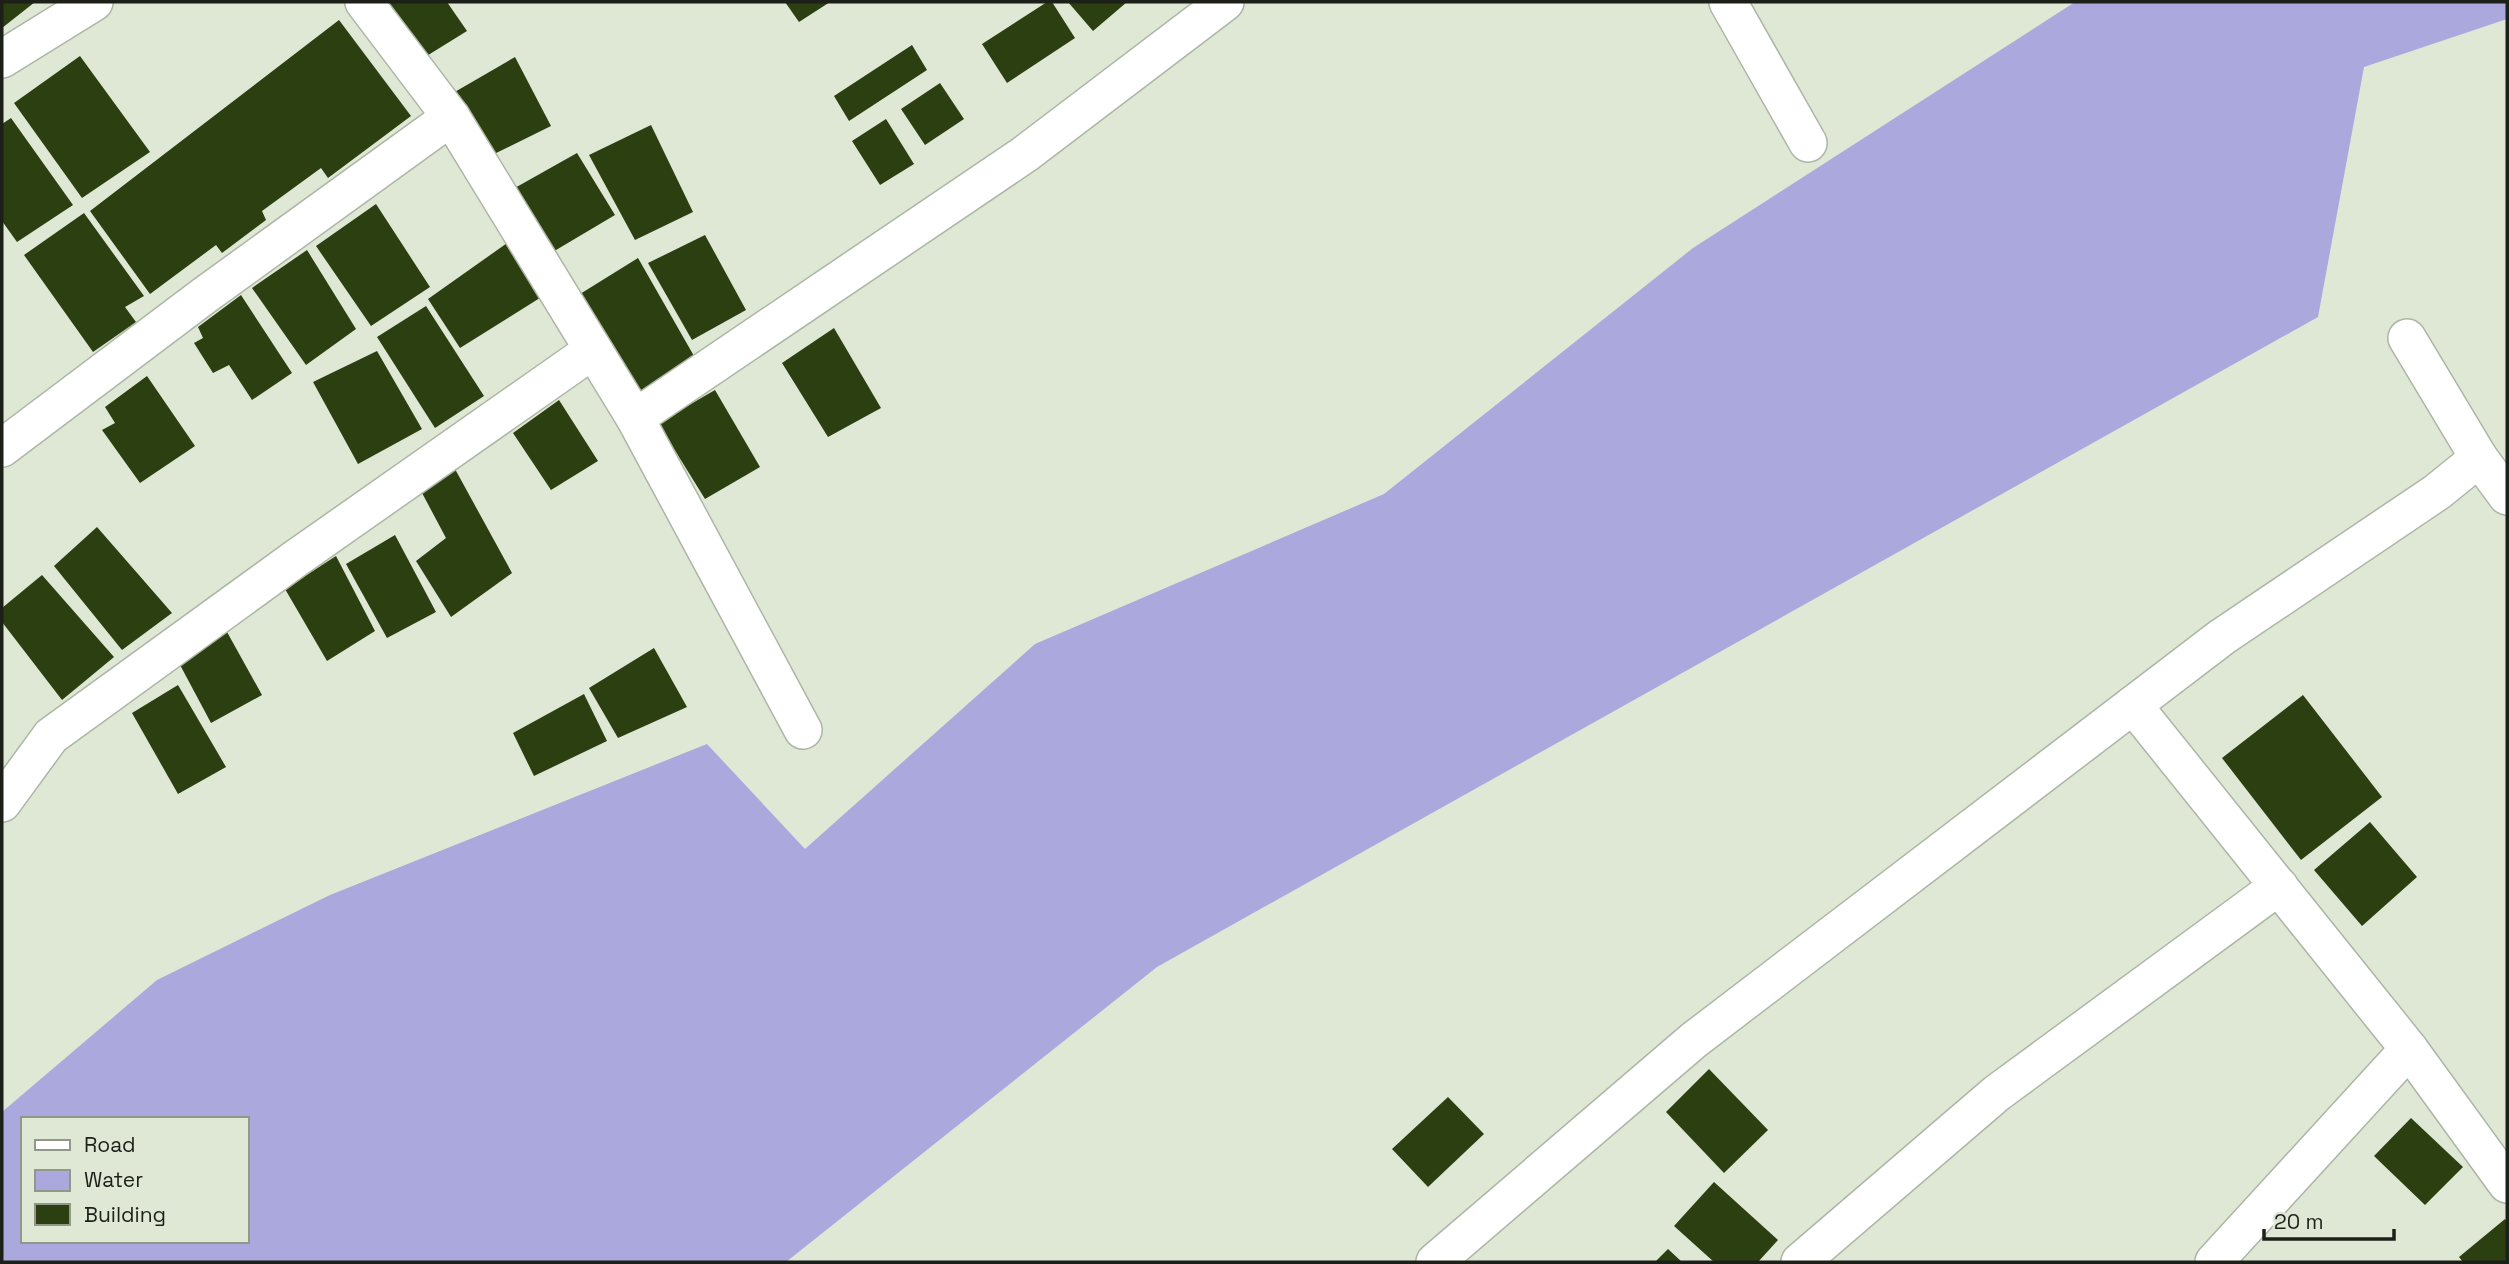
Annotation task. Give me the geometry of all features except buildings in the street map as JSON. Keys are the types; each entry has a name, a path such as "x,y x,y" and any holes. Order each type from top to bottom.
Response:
{"street":[{"path":"2,59 94,2"},
{"path":"364,2 451,117 635,418 803,730"},
{"path":"635,418 1025,154 1225,2"},
{"path":"1728,2 1808,143"},
{"path":"2,447 205,295 451,117"},
{"path":"2407,338 2479,458 2507,496"},
{"path":"2,803 51,736 295,559 593,350"},
{"path":"1435,1262 1694,1040 2222,637 2437,492 2479,458"},
{"path":"2133,705 2409,1049 2507,1184"},
{"path":"1800,1262 1997,1093 2279,887"},
{"path":"2214,1262 2409,1049"}],"water":[{"path":"2075,2 2507,2 2507,19 2364,67 2318,317 1157,967 786,1262 2,1262 2,1112 157,980 330,895 707,744 805,849 1035,644 1384,494 1693,248"}]}
